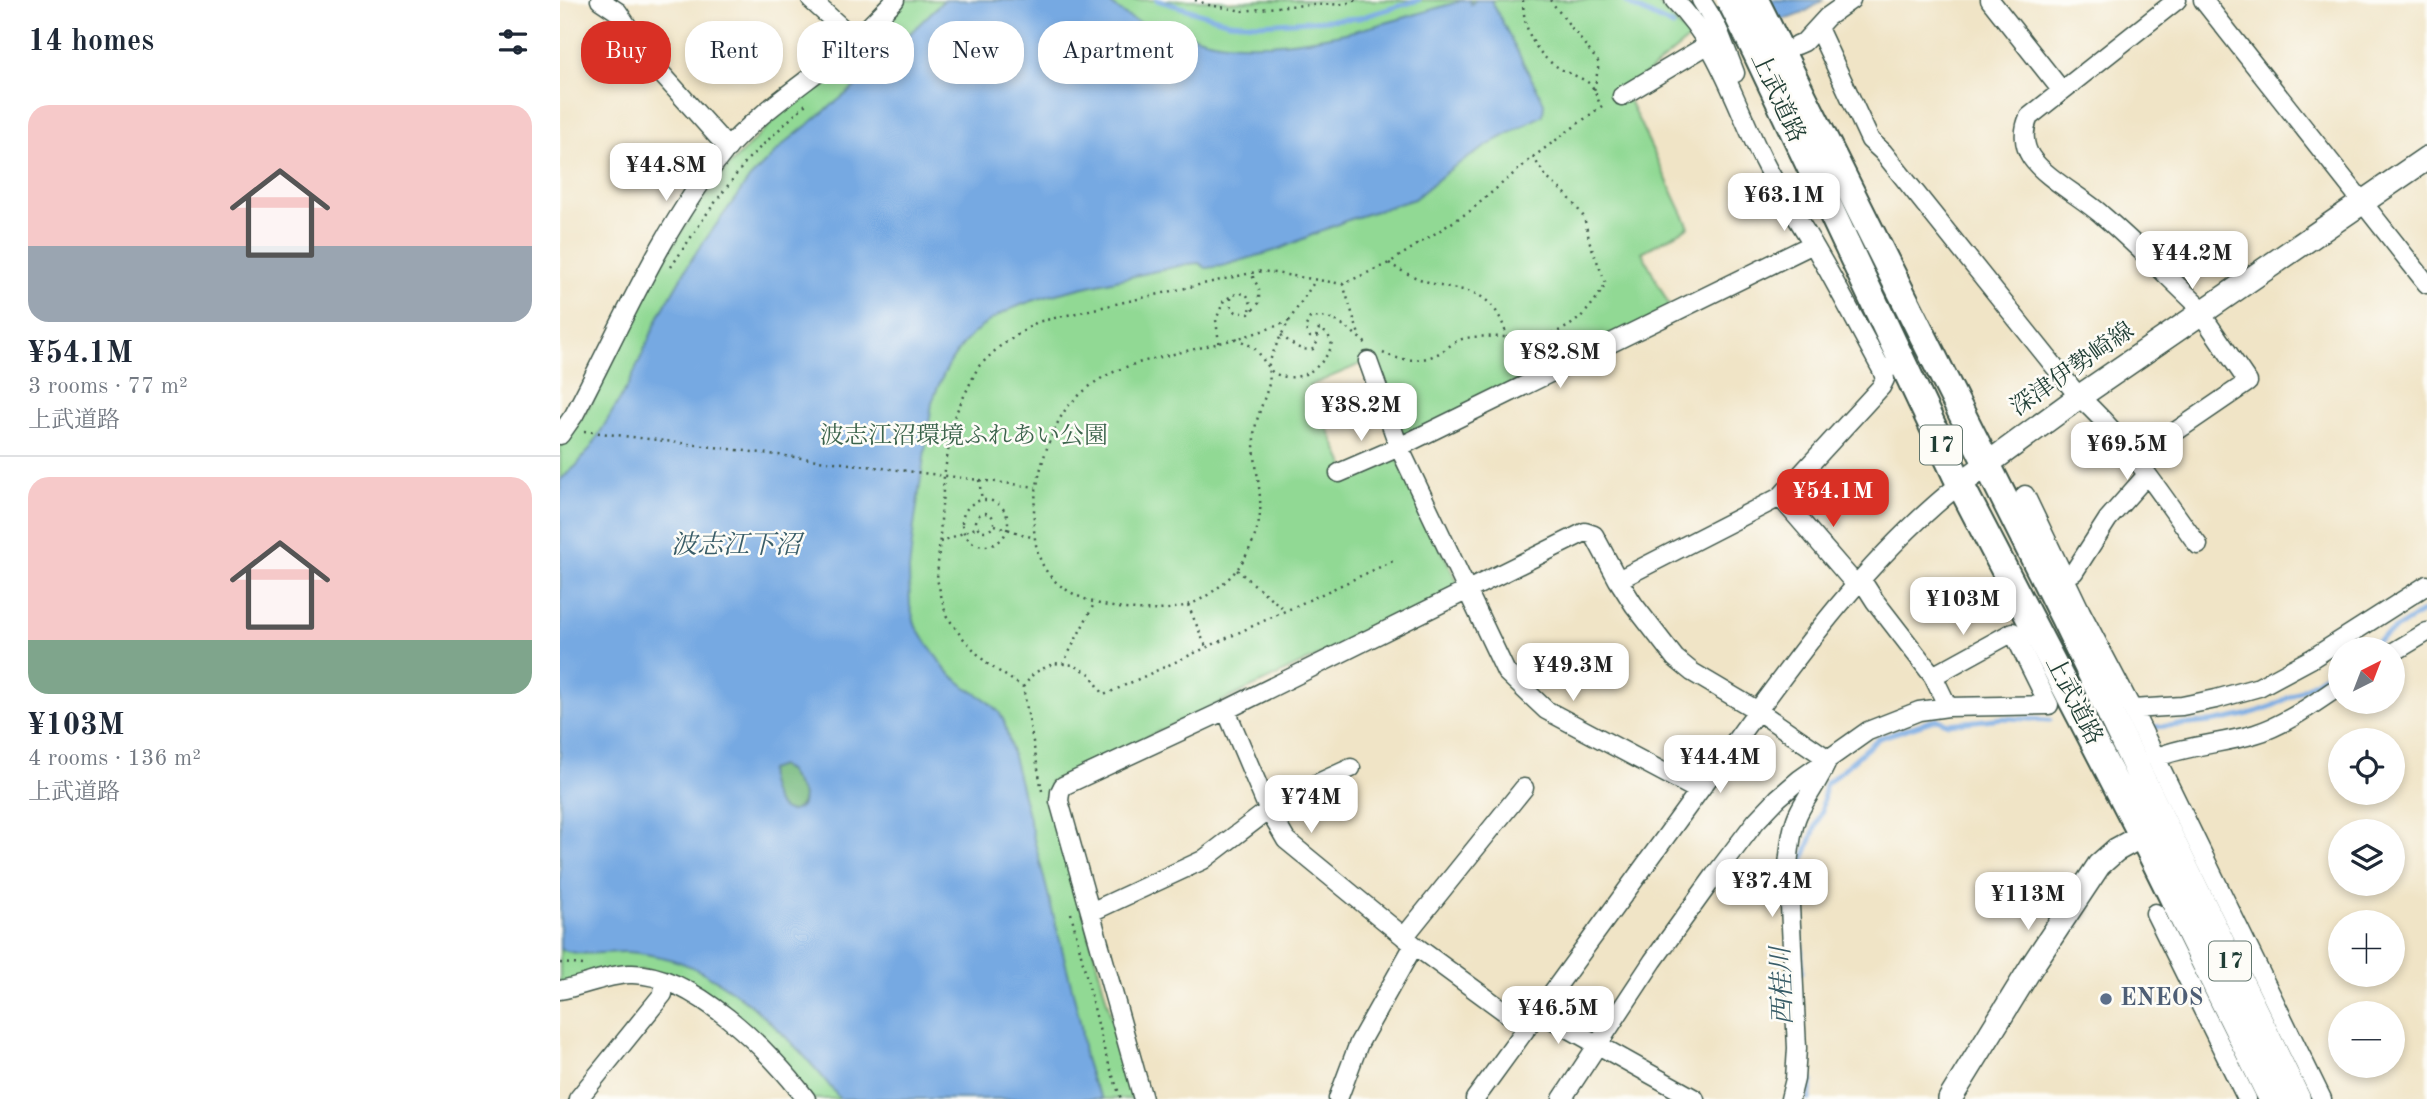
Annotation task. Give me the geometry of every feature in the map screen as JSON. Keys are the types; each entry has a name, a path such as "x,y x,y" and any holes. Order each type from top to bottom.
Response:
{"highway":[{"name":"上武道路","path":"1730,0 1892,367 1960,484 2051,681 2153,829 2297,1099"},
{"name":"上武道路","path":"1755,0 1755,59 2073,615 2219,1016 2272,1099"}],"main road":[{"name":"深津伊勢崎線","path":"1960,484 2202,311 2427,158"},
{"path":"1950,1099 2086,882 2108,856 2153,829"}],"street":[{"path":"600,0 618,12 652,63 728,148"},
{"path":"811,0 834,21"},
{"path":"874,21 895,0"},
{"path":"1674,0 1709,44 1755,59 1804,42 1827,18 1851,0"},
{"path":"1618,580 1780,497 1881,387 1892,367 1765,164 1755,59 1716,24 1701,0"},
{"path":"1990,0 2062,91"},
{"path":"2134,460 2248,382 2202,311 2101,214 2040,167 2030,156 2025,139 2025,126 2029,117 2177,0"},
{"path":"2203,0 2427,284"},
{"path":"1818,28 1870,140 1883,152 2079,397 2134,460 2198,545"},
{"path":"1622,96 1709,44"},
{"path":"560,435 574,415 651,264 698,188 728,148 801,84"},
{"path":"1339,474 1813,244"},
{"path":"1368,361 1399,447 1506,672 1546,710 1699,791"},
{"path":"2065,577 2074,572 2108,520 2146,475"},
{"path":"1475,1099 1758,710 1859,582 1927,510 1960,484"},
{"path":"2025,495 2065,577 2073,615 2132,709 2322,1099"},
{"path":"1780,497 1875,601 1933,676 1948,707"},
{"path":"1143,1099 1059,801 1059,792 1063,786 1226,710 1585,532 1594,535 1634,605 1675,658 1692,672 1758,710 1828,759"},
{"path":"2132,709 2182,706 2259,687 2311,659 2427,585"},
{"path":"1562,1099 1653,961 1756,821 1778,798 1868,731 1892,720 1919,711 1948,707 2049,705 2051,681 2013,632 1933,676"},
{"path":"2405,645 2427,632"},
{"path":"2155,758 2170,752 2258,733 2306,709 2328,694"},
{"path":"1226,710 1268,809 1286,840 1409,941 1527,1028"},
{"path":"1790,1099 1795,1079 1797,1048 1788,865 1791,837 1797,816 1822,775 1828,759"},
{"path":"1091,912 1203,860 1283,799 1351,768"},
{"path":"1338,1099 1359,1043 1409,941 1524,788"},
{"path":"2155,913 2219,1016 2246,1099"},
{"path":"560,990 629,974 664,981 706,1003 744,1030 806,1099"},
{"path":"578,1099 663,994 664,981"},
{"path":"1539,1012 1695,1099"}],"path":[{"path":"1195,0 1243,11 1345,4 1357,0"},
{"path":"1523,0 1523,13 1540,54 1558,68 1591,85 1600,105"},
{"path":"1550,0 1599,63 1594,92"},
{"path":"1393,561 1104,695 1090,674 1074,665 1054,663 1034,673 1023,687 986,663 946,615 937,579 944,476 954,417 978,367 999,347 1037,322 1262,271 1343,285 1389,263 1469,211 1600,105 1622,96"},
{"path":"667,273 748,159 807,103"},
{"path":"1317,335 1310,337 1305,328 1310,318 1324,315 1339,322 1374,349 1396,359 1420,359 1438,354 1460,339 1481,336 1542,337 1569,327 1591,308 1606,284 1590,243 1584,217 1567,195 1547,178 1533,157"},
{"path":"1389,263 1406,275 1447,288 1472,292 1490,304 1502,317 1507,337"},
{"path":"1249,314 1261,298 1251,273"},
{"path":"1267,368 1281,335 1315,281"},
{"path":"1343,285 1368,361"},
{"path":"1219,343 1216,328 1219,308 1224,300 1245,293 1250,299 1249,314"},
{"path":"1232,296 1231,306 1236,312 1249,314"},
{"path":"1236,338 1255,349 1267,368 1270,380 1254,434 1260,514 1252,543 1237,570 1211,592 1188,605 1152,610 1118,608 1075,595 1051,578 1037,552 1034,538 1037,487 1048,442 1067,407 1093,384 1125,366 1219,343 1236,338 1261,332 1289,321"},
{"path":"1267,368 1288,377 1301,376 1312,372 1329,355 1332,345 1328,334 1319,329 1318,341 1313,349 1296,347 1281,335"},
{"path":"581,431 1037,487"},
{"path":"979,480 982,500"},
{"path":"982,500 997,502 1003,507 1009,520 1008,528 1000,540 987,546 973,542 962,524 965,511 970,505 982,500"},
{"path":"978,527 977,519 984,513 992,516 994,525"},
{"path":"940,542 964,531 978,527 985,531 994,525 1034,538"},
{"path":"1237,570 1286,611"},
{"path":"1063,664 1095,602"},
{"path":"1188,605 1206,648"}],"green space":[{"name":"波志江沼環境ふれあい公園","path":"905,0 1655,0 1690,38 1640,79 1629,100 1689,227 1642,252 1671,309 1400,440 1370,360 1309,386 1349,476 1389,454 1397,458 1458,583 1456,591 1049,783 1133,1099 811,1099 771,1052 644,970 560,983 560,448 592,402 657,271 695,210 726,169 773,121 815,84 914,84 914,21 883,21"},
{"path":"780,766 787,770 803,795 796,810 788,813 780,809 770,785 768,770"}],"water":[{"name":"波志江下沼","path":"944,0 1107,0 1116,9 1138,21 1038,21 1038,84 1198,84 1198,37 1226,43 1286,43 1346,33 1464,0 1470,0 1471,4 1476,0 1491,0 1544,103 1543,115 1452,168 1414,199 1345,221 1277,250 1222,266 1206,268 1199,263 1188,264 1035,300 991,320 973,334 957,352 944,375 932,403 909,570 910,606 916,627 945,669 964,686 985,699 1004,721 1073,992 1084,1055 1092,1081 1103,1099 840,1099 782,1033 758,1011 707,975 682,963 648,955 624,952 584,953 560,949 560,480 592,446 630,382 660,314 693,257 750,178 785,143 858,84 914,84 914,29","holes":["780,766 787,770 803,795 802,805 794,810 782,808 773,795 769,770"]},
{"path":"1730,0 1823,0 1797,16 1777,19"}],"waterway":[{"path":"1157,0 1229,22 1259,24 1359,18 1419,0"},
{"path":"1624,0 1673,26"},
{"name":"西桂川","path":"2383,637 2427,609"},
{"name":"西桂川","path":"2152,727 2212,722 2256,712 2288,698 2328,673"},
{"name":"西桂川","path":"1802,972 1800,918 1803,860 1822,810 1825,785 1879,738 1937,719 1948,724 2003,718 2050,720"},
{"name":"西桂川","path":"1804,1055 1812,1081 1809,1099"}],"place":[{"name":"ENEOS","path":"2106,999"}]}
